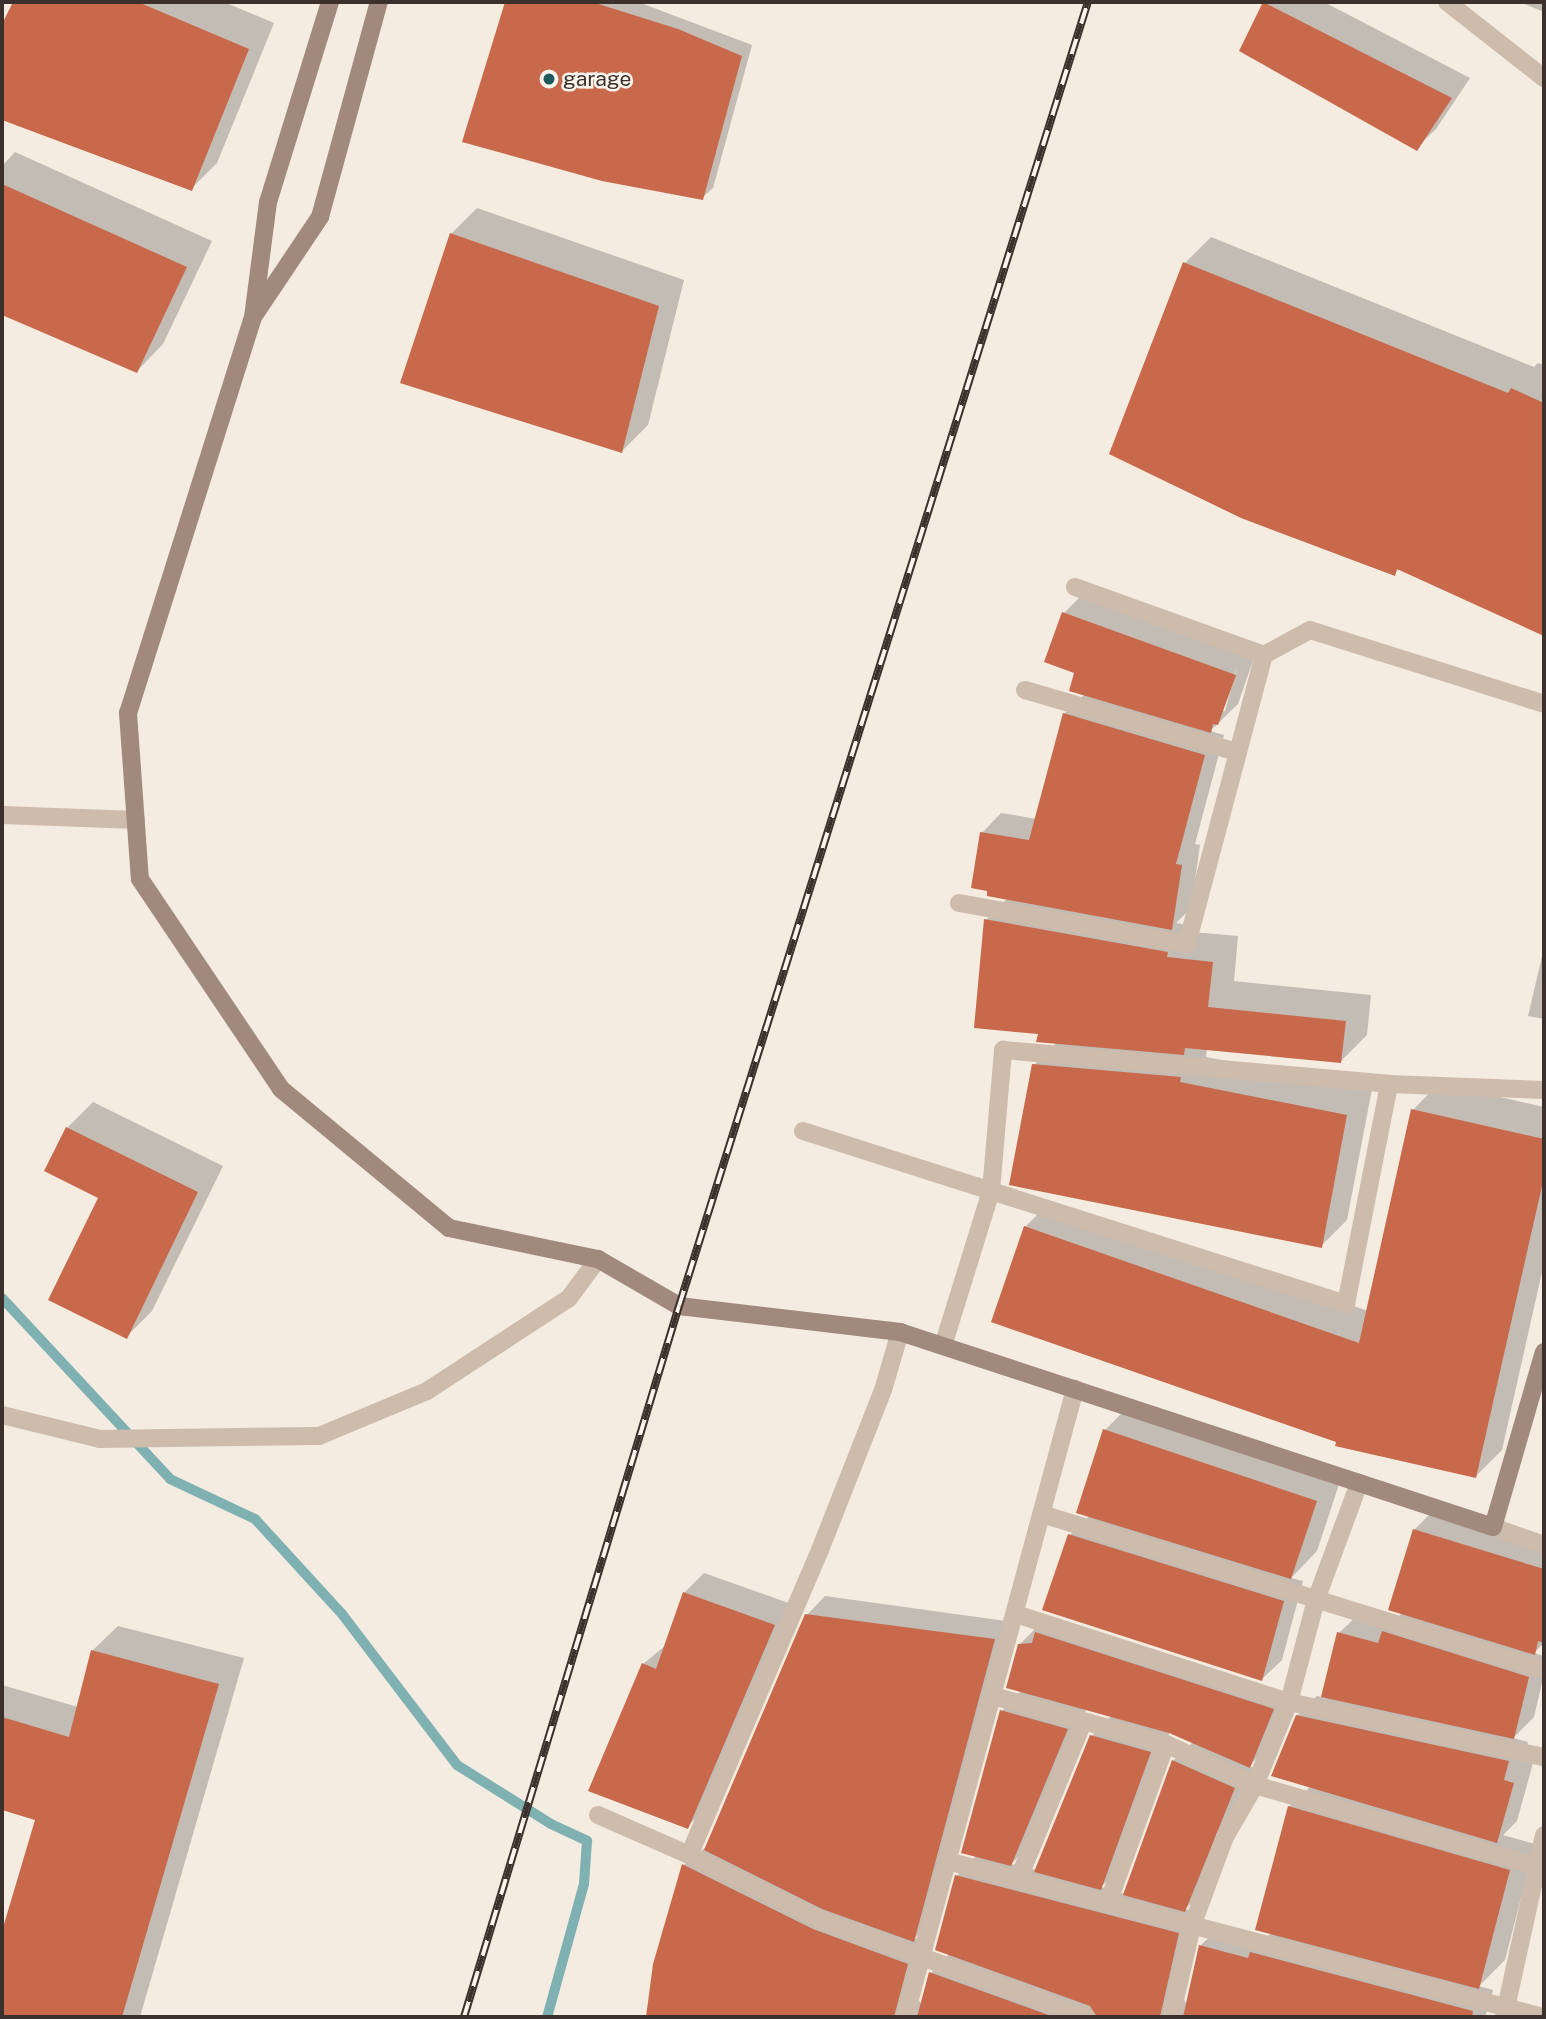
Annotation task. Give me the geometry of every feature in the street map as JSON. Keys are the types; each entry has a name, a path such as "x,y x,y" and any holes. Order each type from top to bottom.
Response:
{"street":[{"path":"330,2 268,202 253,317 128,713 140,878 281,1089 449,1228 598,1259 679,1306 900,1332 1544,1545"},
{"path":"253,317 320,217 379,2"},
{"path":"1447,2 1544,78"},
{"path":"1074,587 1264,655"},
{"path":"959,903 1187,944 1264,655 1310,630 1544,704"},
{"path":"1025,690 1237,752"},
{"path":"2,815 136,820"},
{"path":"943,1346 991,1191 1003,1051 1389,1084 1544,1090"},
{"path":"803,1131 1346,1304 1389,1084"},
{"path":"2,1415 100,1439 164,1436 319,1436 427,1391 569,1298 598,1259"},
{"path":"689,1855 820,1550 883,1390 900,1332"},
{"path":"1493,1527 1537,1406 1544,1352"},
{"path":"905,2017 1075,1389"},
{"path":"1171,2017 1192,1926 1225,1837 1255,1785 1289,1702 1316,1600 1359,1483"},
{"path":"1042,1514 1544,1670"},
{"path":"1016,1614 1289,1702 1544,1757"},
{"path":"993,1696 1166,1744 1255,1785 1536,1866"},
{"path":"1018,1880 1083,1722"},
{"path":"1108,1903 1166,1744"},
{"path":"598,1815 689,1855 818,1919 1086,2017"},
{"path":"1505,2012 1544,1835"},
{"path":"947,1861 1505,2012 1543,2017"}],"building":[{"path":"13,2 138,2 249,49 192,191 2,120 2,24"},
{"path":"505,2 592,2 678,29 742,56 703,200 602,181 462,142"},
{"path":"1263,2 1452,98 1417,151 1239,51"},
{"path":"2,184 187,267 137,373 2,315"},
{"path":"450,233 659,306 622,453 400,383"},
{"path":"1183,262 1508,393 1511,388 1544,403 1544,636 1397,569 1395,576 1241,518 1109,454"},
{"path":"1062,612 1236,675 1218,725 1213,724 1211,733 1069,691 1074,673 1044,662"},
{"path":"1063,713 1205,755 1176,864 1182,865 1172,930 987,896 987,891 971,888 980,832 1029,840"},
{"path":"984,919 1168,952 1167,957 1213,962 1208,1007 1346,1021 1341,1063 1185,1048 1184,1055 1036,1042 1038,1034 974,1028"},
{"path":"1032,1064 1181,1077 1180,1082 1347,1115 1322,1248 1009,1185"},
{"path":"1411,1109 1544,1139 1544,1177 1476,1478 1335,1446 1336,1442 991,1322 1024,1226 1359,1343"},
{"path":"66,1127 198,1192 127,1339 48,1300 98,1198 44,1171"},
{"path":"1103,1429 1317,1501 1291,1579 1076,1513"},
{"path":"1413,1529 1544,1569 1544,1643 1538,1641 1535,1655 1388,1610"},
{"path":"1068,1534 1284,1601 1262,1681 1042,1610"},
{"path":"683,1592 775,1625 688,1829 588,1791 642,1663 656,1669"},
{"path":"805,1614 995,1639 914,1942 822,1909 704,1850"},
{"path":"1382,1631 1529,1677 1514,1739 1321,1697 1337,1632 1378,1643"},
{"path":"1035,1632 1274,1709 1250,1768 1169,1733 1006,1688 1018,1644 1032,1643"},
{"path":"91,1650 219,1684 122,2017 2,2017 2,1931 35,1820 2,1810 2,1717 69,1737"},
{"path":"1000,1710 1068,1729 1011,1866 961,1853"},
{"path":"1296,1715 1509,1761 1504,1780 1514,1783 1497,1843 1271,1776"},
{"path":"1090,1735 1151,1752 1101,1890 1034,1872"},
{"path":"1172,1760 1235,1788 1185,1912 1123,1895"},
{"path":"1288,1806 1510,1870 1479,1989 1255,1930"},
{"path":"682,1864 813,1929 908,1964 894,2017 646,2017 653,1964"},
{"path":"955,1875 1179,1933 1160,2017 1097,2017 1090,2006 935,1950"},
{"path":"1199,1945 1248,1958 1250,1952 1473,2011 1472,2017 1183,2017"},
{"path":"929,1972 1054,2017 917,2017"}],"waterway":[{"path":"2,1298 170,1479 255,1519 342,1614 457,1765 551,1824 587,1841 584,1884 547,2017"}],"railway":[{"path":"464,2017 679,1306 1088,2"}],"place":[{"name":"garage","path":"549,79"}]}
